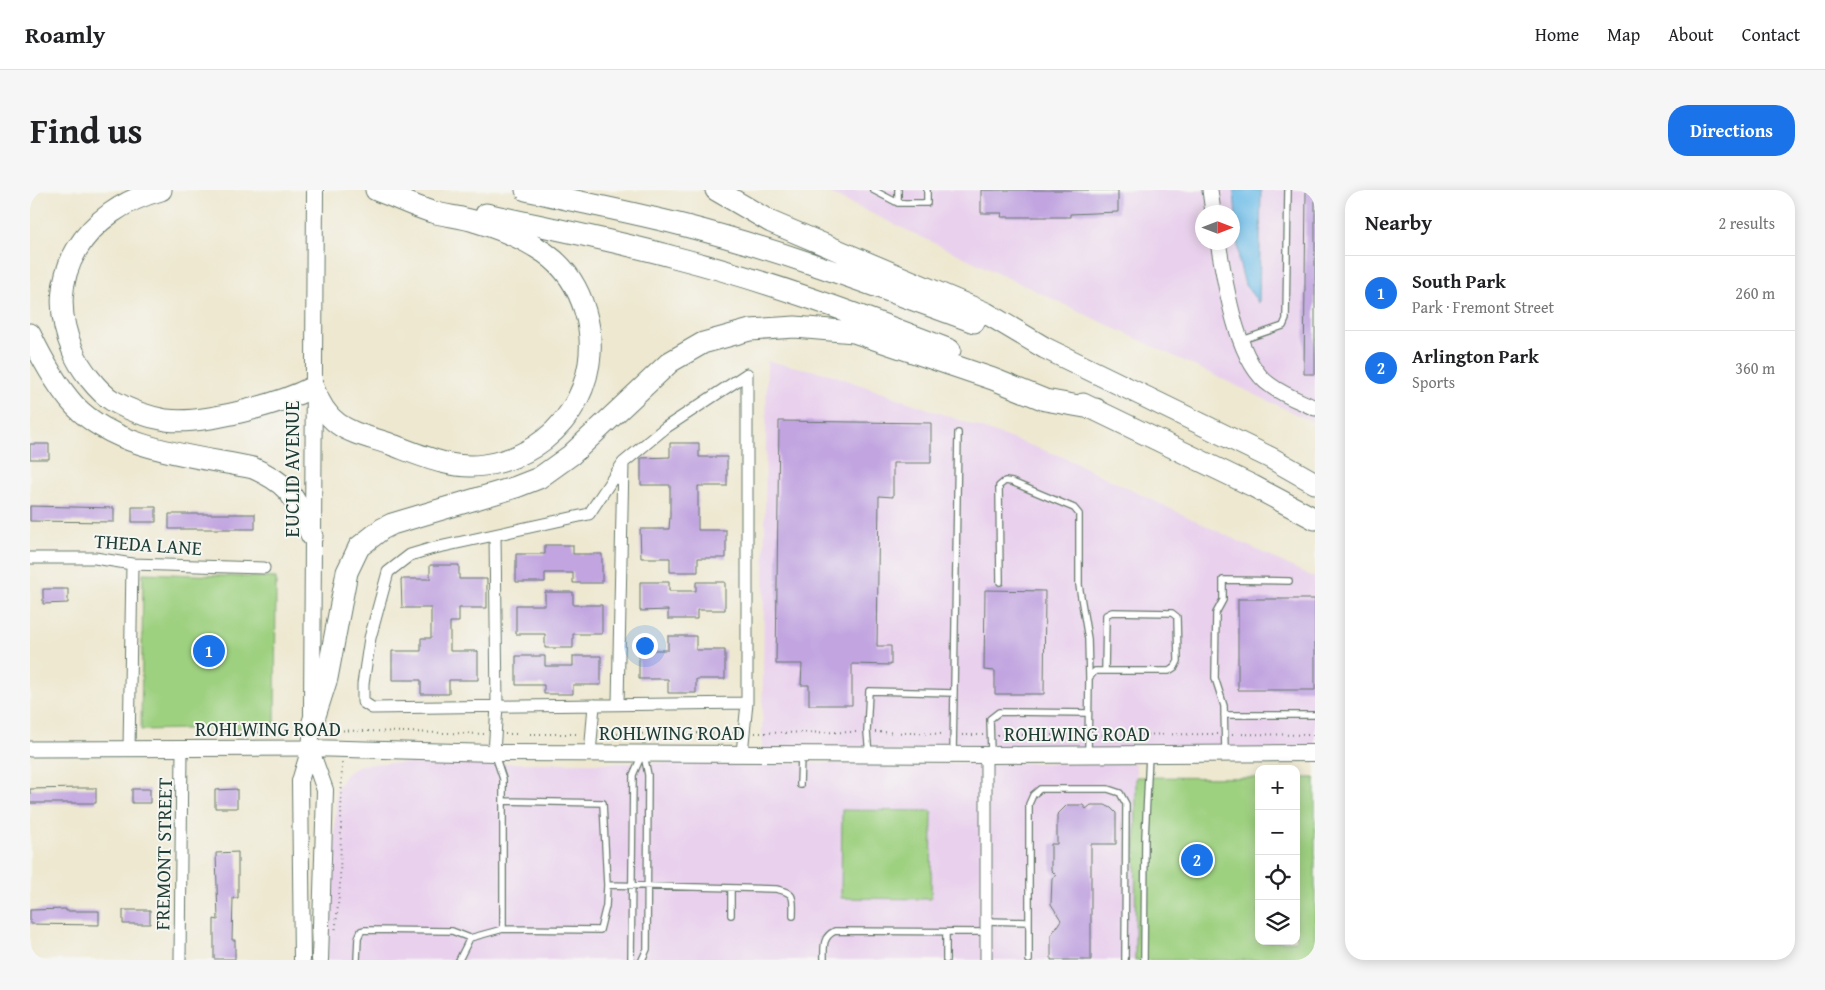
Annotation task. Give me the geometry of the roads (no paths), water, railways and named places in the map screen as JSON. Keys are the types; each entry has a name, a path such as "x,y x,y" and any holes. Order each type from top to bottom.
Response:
{"highway":[{"path":"161,190 139,197 104,216 79,245 66,274 61,308 67,338 76,359 111,400 135,412 166,420 186,420 242,411 294,397 313,387 319,404 329,418 344,428 437,461 473,466 504,462 542,443 555,433 568,418 584,387 589,370 591,351 588,319 573,282 562,268 546,254 522,240 476,222 432,212 377,190"},
{"path":"377,190 674,256 742,276 870,319 1096,409 1315,519"},
{"path":"526,190 683,225 751,245 878,287 1044,348"},
{"path":"716,190 772,222 986,313 1044,348 1271,458 1315,483"},
{"path":"312,725 327,678 347,572 359,547 382,529 392,524 516,487 548,473 571,455 659,370 680,354 703,343 735,333 771,328 804,327 854,332 993,379 1045,400 1096,409"},
{"path":"30,334 63,391 75,406 102,428 137,443 253,468 268,475 284,484 294,498 312,536"}],"main road":[{"name":"EUCLID AVENUE","path":"310,748 312,725 315,190"},
{"name":"ROHLWING ROAD","path":"310,748 590,754 643,752 989,755 1315,752"},
{"path":"302,960 300,782 310,748"},
{"path":"310,748 324,790 320,960"}],"street":[{"path":"1210,190 1212,205"},
{"path":"1219,250 1229,304 1255,370 1269,385 1315,408"},
{"path":"742,753 747,703 747,374 665,428 623,463 589,514 495,535 462,540 410,555 388,572 370,638 363,684 363,702 372,708 594,705 618,703 747,703"},
{"path":"618,703 623,463"},
{"path":"494,753 497,706 495,535"},
{"name":"THEDA LANE","path":"30,558 94,558 132,564 264,568"},
{"path":"129,749 132,564"},
{"path":"590,754 594,705"},
{"name":"ROHLWING ROAD","path":"30,749 310,748"},
{"name":"FREMONT STREET","path":"180,960 182,749"},
{"path":"986,960 989,755"}],"lane":[{"path":"873,190 898,203 927,203 927,190"},
{"path":"898,190 898,203"},
{"path":"1242,340 1283,326 1286,319 1288,190"},
{"path":"953,754 958,432"},
{"path":"1000,582 999,486 1005,482 1012,482 1074,508 1079,514 1079,585 1088,639 1088,754"},
{"path":"1225,753 1224,706 1215,678 1216,613 1223,600 1223,580 1289,580"},
{"path":"1089,678 1095,671 1105,671 1169,671 1175,667 1178,661 1177,617 1172,613 1112,612 1106,615 1105,671"},
{"path":"869,754 867,732 869,691 954,694"},
{"path":"989,755 990,719 999,712 1088,713"},
{"path":"1224,715 1315,715"},
{"path":"631,960 633,775 643,752"},
{"path":"642,960 647,950 648,775 643,752"},
{"path":"494,753 503,779 503,928"},
{"path":"800,785 801,753"},
{"path":"1144,960 1145,838 1149,754"},
{"path":"1029,960 1029,804 1033,795 1040,789 1108,789 1120,793 1126,804 1125,960"},
{"path":"357,960 358,938 361,931 365,930 452,931 470,938 503,928 600,930 606,906 607,885 603,803 503,801"},
{"path":"607,885 776,889 789,891 793,897 793,916"},
{"path":"731,888 731,915"},
{"path":"824,960 824,941 828,934 835,931 946,932 1029,922"},
{"path":"946,932 946,960"},
{"path":"459,960 470,938"}],"water":[{"path":"1234,190 1261,190 1259,303 1245,285 1239,262 1240,205 1235,205"}],"place":[{"name":"South Park","path":"209,651"},
{"name":"Arlington Park","path":"1197,860"}]}
